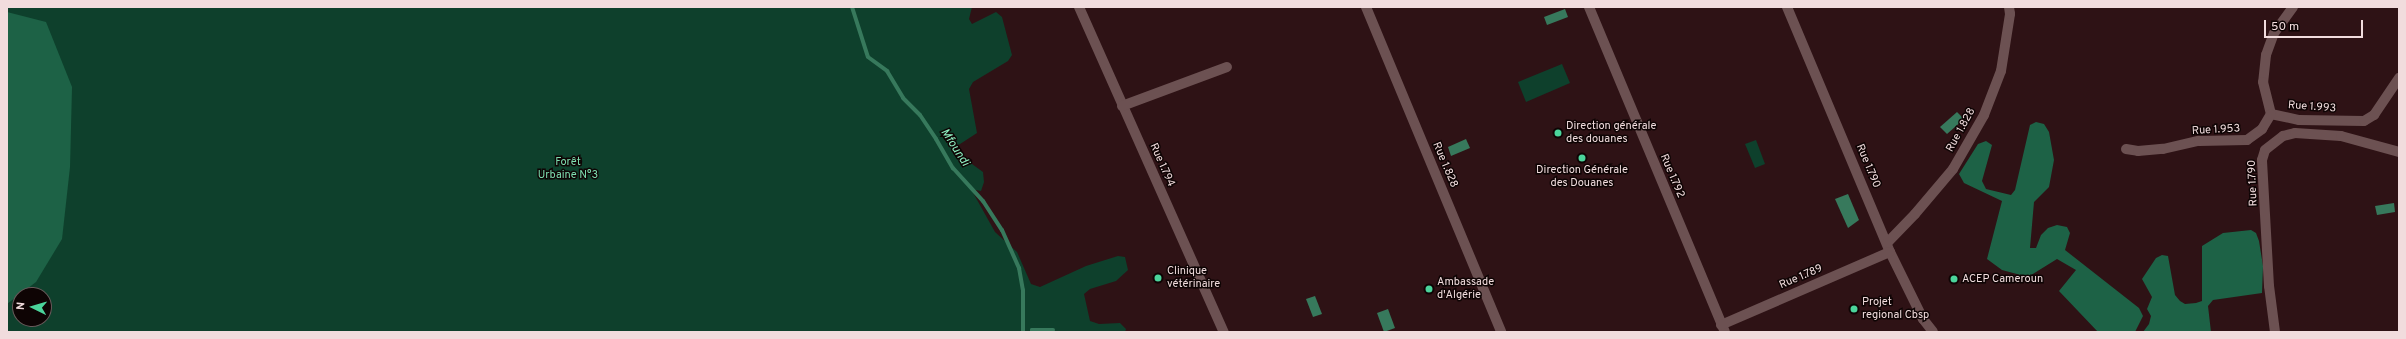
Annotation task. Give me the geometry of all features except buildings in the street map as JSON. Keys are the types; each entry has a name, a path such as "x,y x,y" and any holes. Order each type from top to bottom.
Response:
{"street":[{"name":"Rue 1.794","path":"1079,7 1224,332"},
{"name":"Rue 1.828","path":"1366,7 1501,332"},
{"name":"Rue 1.792","path":"1589,7 1723,328"},
{"name":"Rue 1.790","path":"1787,7 1888,247 1923,319 1932,332"},
{"name":"Rue 1.828","path":"1888,247 1953,169 1984,116 2001,71 2010,14 2009,7"},
{"name":"Rue 1.993","path":"2293,7 2274,33 2266,55 2264,82 2271,114 2299,120 2364,121"},
{"path":"1122,106 1227,67"},
{"path":"2363,140 2364,121 2374,115 2399,78"},
{"name":"Rue 1.953","path":"2126,149 2138,151 2199,141 2247,140 2262,129 2271,114"},
{"name":"Rue 1.790","path":"2274,332 2269,286 2262,160 2264,150 2283,136 2295,133 2363,140 2399,152"},
{"name":"Rue 1.789","path":"1723,328 1888,247"}],"green space":[{"name":"Forêt Urbaine N°3","path":"7,7 972,7 969,19 972,24 996,12 1002,17 1012,55 1008,61 973,82 969,89 977,133 957,146 965,159 983,172 984,182 981,191 971,189 995,232 1017,252 1031,284 1040,287 1086,266 1118,256 1125,257 1128,270 1116,281 1090,289 1084,294 1090,321 1099,324 1120,323 1126,329 1125,332 7,332"},
{"path":"1562,64 1570,83 1526,102 1518,82"},
{"path":"1756,140 1765,164 1755,168 1745,144"}],"shaded area":[{"path":"1565,9 1568,17 1547,25 1544,17"},
{"path":"7,12 46,22 72,87 70,167 62,239 36,282 29,287 12,287 12,300 7,304"},
{"path":"1957,112 1964,119 1947,134 1940,127"},
{"path":"2036,122 2044,124 2049,132 2054,160 2049,187 2034,202 2030,248 2036,248 2041,235 2048,228 2057,225 2067,227 2070,233 2065,250 2139,308 2143,316 2135,332 2098,332 2059,291 2076,270 2057,259 2028,277 2002,270 1987,259 2002,201 1964,183 1959,174 1978,144 1986,141 1992,145 1982,181 1986,189 2011,195 2015,190 2030,125"},
{"path":"1466,139 1470,148 1451,156 1448,147"},
{"path":"1848,194 1859,220 1848,228 1835,199"},
{"path":"2394,203 2395,212 2377,215 2375,206"},
{"path":"2251,230 2256,233 2259,241 2263,266 2262,293 2213,300 2208,306 2211,332 2143,332 2149,324 2151,316 2147,309 2152,297 2142,279 2156,258 2162,255 2168,256 2175,295 2180,301 2185,304 2196,303 2202,301 2202,246 2223,233"},
{"path":"1315,296 1322,314 1313,317 1306,299"},
{"path":"1388,309 1395,328 1384,332 1377,313"}],"waterway":[{"name":"Mfoundi","path":"852,7 868,57 887,71 903,98 920,115 953,168 983,201 1002,230 1019,268 1023,290 1023,332"},
{"path":"1032,332 1032,330 1053,330"}],"place":[{"name":"Direction générale des douanes","path":"1558,133"},
{"name":"Direction Générale des Douanes","path":"1582,158"},
{"name":"Clinique vétérinaire","path":"1158,278"},
{"name":"ACEP Cameroun","path":"1954,279"},
{"name":"Ambassade d'Algérie","path":"1429,289"},
{"name":"Projet regional Cbsp","path":"1854,309"}]}
